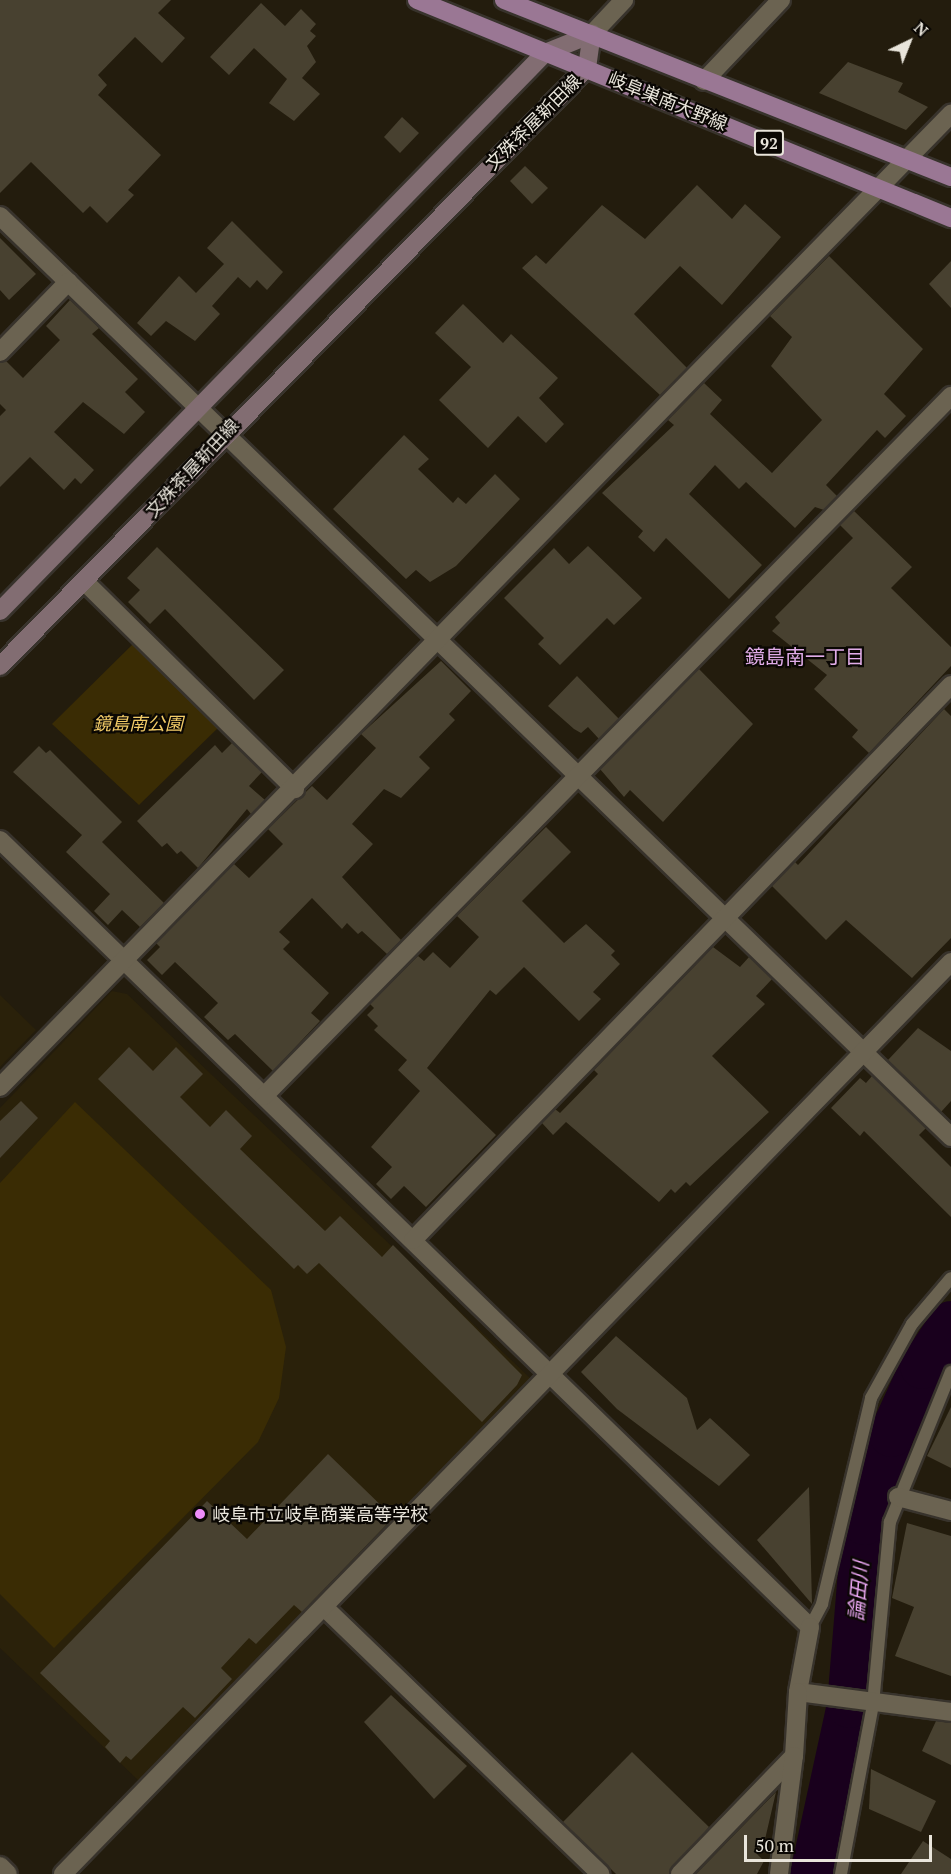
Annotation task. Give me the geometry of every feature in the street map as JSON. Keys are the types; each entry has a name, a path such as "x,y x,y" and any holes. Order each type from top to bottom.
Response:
{"main road":[{"name":"岐阜巣南大野線","path":"417,0 951,218"},
{"name":"岐阜巣南大野線","path":"504,0 951,177"},
{"name":"文殊茶屋新田線","path":"0,611 544,53 592,34 587,68 224,434 85,582 0,666"}],"street":[{"path":"592,34 624,0"},
{"path":"704,81 781,0"},
{"path":"0,1087 124,959 296,789 951,114"},
{"path":"0,216 437,644 951,1137"},
{"path":"0,352 68,282"},
{"path":"264,1096 951,396"},
{"path":"85,582 296,789"},
{"path":"413,1240 951,685"},
{"path":"0,840 810,1627 806,1693 794,1756 779,1874"},
{"path":"63,1874 552,1375 951,962"},
{"path":"898,1497 951,1511"},
{"path":"325,1608 600,1874"},
{"path":"806,1693 869,1704 951,1712"},
{"path":"680,1874 794,1756"},
{"path":"0,1866 8,1874"}],"lane":[{"path":"810,1627 822,1604 871,1398 912,1324 951,1278"},
{"path":"842,1874 869,1704 890,1522 898,1497 951,1372"}],"shaded area":[{"name":"岐阜市立岐阜商業高等学校","path":"112,991 127,994 531,1379 139,1781 0,1648 0,1108"},
{"path":"0,995 36,1030 0,1067"}],"green space":[{"name":"鏡島南公園","path":"137,640 222,724 139,805 52,724"},
{"path":"75,1102 271,1290 286,1347 279,1398 258,1442 54,1648 0,1594 0,1183"}],"building":[{"path":"0,0 171,0 158,13 185,38 162,63 135,37 98,75 107,85 98,95 161,155 128,190 134,195 107,223 90,206 83,213 31,162 0,193"},
{"path":"261,3 285,26 301,9 316,24 310,31 316,36 307,46 316,62 302,78 320,94 294,121 269,103 287,79 254,48 229,75 210,57"},
{"path":"848,62 903,83 898,92 928,107 906,130 819,93"},
{"path":"402,117 419,133 400,153 384,137"},
{"path":"525,166 548,188 532,204 510,181"},
{"path":"697,185 732,219 745,204 781,237 722,305 680,266 634,314 687,368 660,395 522,268 536,255 546,264 602,205 645,239"},
{"path":"232,221 283,272 267,290 257,280 250,288 238,277 212,306 220,314 195,341 166,321 151,336 137,323 179,276 196,293 224,264 207,248"},
{"path":"0,238 36,274 9,300 0,290"},
{"path":"829,256 923,349 884,394 906,416 885,438 877,430 826,485 837,496 824,510 815,507 795,528 746,482 739,489 715,465 689,494 762,565 729,599 666,538 654,552 638,537 643,531 602,493 674,425 668,420 704,383 722,400 710,414 772,473 822,420 771,366 792,337 770,316"},
{"path":"951,261 951,308 929,284"},
{"path":"70,300 99,328 92,334 138,379 125,392 145,412 124,434 83,402 54,432 94,470 81,484 75,478 64,490 30,457 0,487 0,416 6,410 0,404 0,363 6,361 23,378 60,340 46,326"},
{"path":"463,304 503,343 511,334 558,378 539,398 564,424 546,443 518,416 488,448 439,400 471,367 435,333"},
{"path":"404,435 429,459 418,469 453,503 458,497 466,504 495,474 520,499 456,566 430,582 416,570 406,579 333,509"},
{"path":"854,511 912,567 891,588 951,647 951,666 869,753 852,737 858,730 814,689 827,675 772,631 780,623 775,617 853,538 840,525"},
{"path":"588,546 642,598 614,625 607,618 560,665 538,644 544,638 504,598 554,548 569,564"},
{"path":"157,547 284,670 254,700 165,609 150,624 128,602 140,590 127,578"},
{"path":"441,661 471,691 449,714 455,720 419,757 430,768 401,798 384,789 352,824 373,844 342,877 401,940 387,954 362,931 358,934 347,923 342,929 312,898 279,932 290,942 283,949 329,993 311,1013 320,1021 273,1071 235,1034 228,1040 204,1017 218,1003 175,962 162,975 147,960 160,947 156,943 234,864 249,878 283,844 268,829 312,786 327,800 376,748 361,734"},
{"path":"699,669 753,724 663,822 630,790 624,797 600,769"},
{"path":"577,676 619,719 599,739 588,727 581,733 574,729 548,706"},
{"path":"944,709 951,716 951,938 912,978 846,920 826,940 772,886 795,862 798,865"},
{"path":"232,743 262,772 249,786 265,800 251,814 247,809 198,868 181,851 177,854 167,843 162,847 137,821 215,745 222,753"},
{"path":"39,746 46,753 50,750 122,822 102,842 164,903 140,927 122,910 108,925 94,911 110,894 66,852 82,835 13,772"},
{"path":"546,827 571,852 522,901 564,943 586,924 615,951 611,955 620,964 593,992 601,999 579,1021 524,967 496,995 490,990 427,1068 496,1135 426,1207 404,1186 391,1199 376,1184 392,1167 371,1147 420,1091 398,1070 407,1060 374,1030 378,1026 367,1015 374,1008 370,1004 418,956 424,961 433,952 450,968 479,937 457,916"},
{"path":"713,947 740,967 749,957 772,979 756,996 765,1004 712,1056 769,1112 690,1186 686,1182 675,1193 671,1189 659,1202 566,1122 553,1135 542,1123 555,1109 560,1113 598,1074 594,1070"},
{"path":"918,1028 951,1051 951,1101 941,1112 888,1060"},
{"path":"129,1047 153,1071 176,1047 203,1074 180,1097 210,1127 226,1110 252,1136 240,1149 325,1231 340,1216 382,1257 393,1245 522,1375 517,1385 482,1422 319,1263 307,1274 298,1265 294,1269 98,1079"},
{"path":"872,1076 926,1128 919,1135 951,1167 951,1217 864,1131 860,1136 831,1108 860,1078 866,1083"},
{"path":"21,1101 38,1118 0,1158 0,1121"},
{"path":"616,1336 687,1398 697,1430 710,1418 750,1455 719,1486 617,1409 581,1372"},
{"path":"951,1407 951,1468 927,1456"},
{"path":"328,1454 391,1515 389,1522 302,1612 294,1605 256,1644 249,1638 221,1668 232,1679 195,1718 183,1707 131,1760 126,1756 120,1763 105,1747 110,1741 40,1673 207,1501 247,1539"},
{"path":"809,1487 812,1604 757,1540"},
{"path":"907,1523 951,1536 951,1676 895,1656 914,1607 892,1598"},
{"path":"391,1695 467,1766 434,1799 364,1722"},
{"path":"936,1721 951,1723 951,1765 922,1751"},
{"path":"632,1752 709,1827 669,1874 616,1874 563,1822"},
{"path":"871,1769 936,1801 921,1832 869,1809"},
{"path":"776,1792 763,1848 757,1854 764,1861 757,1874 696,1874"},
{"path":"923,1841 951,1859 951,1874 901,1874"}],"waterway":[{"name":"論田川","path":"812,1874 849,1705 864,1522 891,1434 922,1366 951,1323"}],"place":[{"name":"岐阜市立岐阜商業高等学校","path":"200,1514"}],"district":[{"name":"鏡島南一丁目","path":"805,656"}]}
